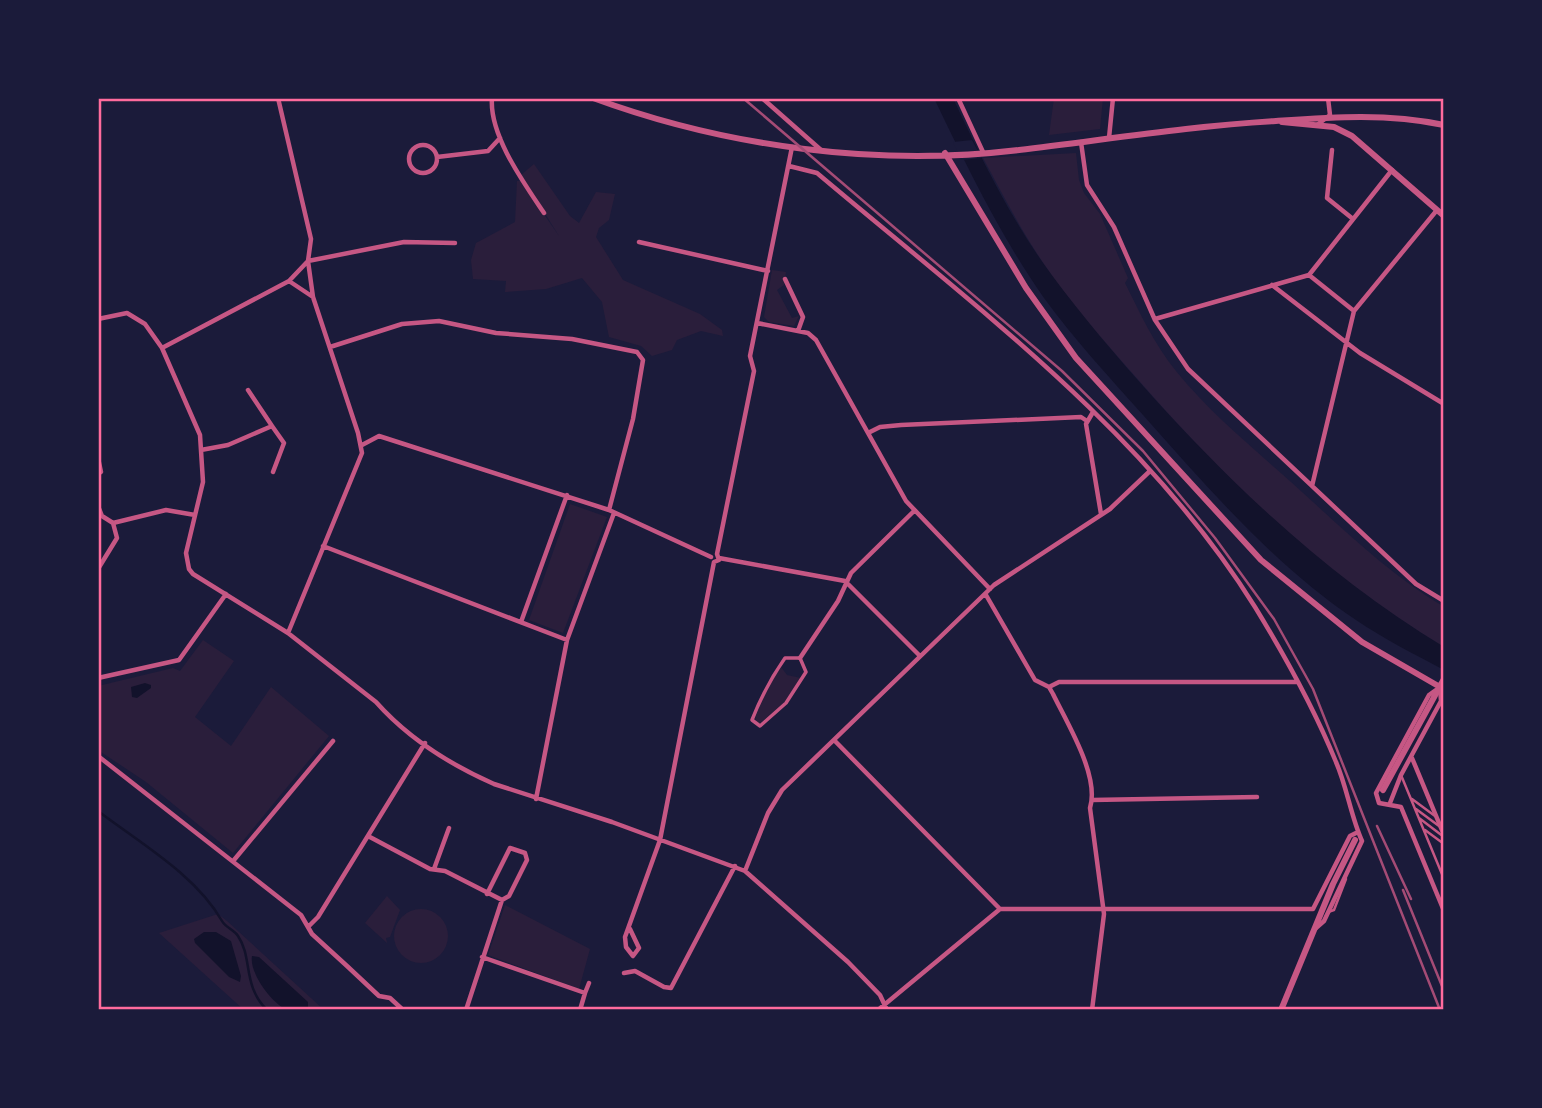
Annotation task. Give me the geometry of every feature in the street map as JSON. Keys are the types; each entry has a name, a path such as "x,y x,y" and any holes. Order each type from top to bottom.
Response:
{"street":[{"path":"278,98 311,239 308,261 313,297 362,445 362,453 288,633"},
{"path":"492,98 491,111 500,138 517,173 544,213"},
{"path":"593,98 663,122 792,147 884,154 981,152 1330,116 1405,118 1444,125"},
{"path":"762,98 821,150"},
{"path":"958,98 981,152"},
{"path":"1110,138 1113,98"},
{"path":"1328,98 1330,116"},
{"path":"1317,125 1330,116"},
{"path":"1343,131 1341,121 1349,116"},
{"path":"1279,121 1334,127 1343,131 1360,142 1444,216"},
{"path":"437,157 488,151 500,138"},
{"path":"1082,142 1087,185 1114,227 1155,318 1174,351 1200,383 1311,487 1416,584 1444,601"},
{"path":"423,144 433,148 437,157 433,169 422,173 412,168 408,159 413,148 423,144"},
{"path":"630,929 639,948 633,956 625,943 660,840 754,371 750,356 792,147"},
{"path":"1332,150 1326,198 1353,219"},
{"path":"945,153 1026,288 1076,358 1261,560 1362,642 1443,684"},
{"path":"789,166 817,173 1093,412 1150,471 1226,565 1297,682 1336,761 1356,833 1361,838 1361,845 1324,921 1312,932"},
{"path":"1155,318 1309,275 1392,170"},
{"path":"1311,487 1354,311 1437,210"},
{"path":"162,348 289,282 308,261 404,242 455,243"},
{"path":"639,242 768,271"},
{"path":"1309,275 1354,311"},
{"path":"785,279 803,317 799,331"},
{"path":"289,282 313,297"},
{"path":"1272,285 1345,342 1444,404"},
{"path":"98,319 127,313 138,317 162,348 196,424 203,482 186,561 193,574 288,633 425,743 478,777 745,871 848,962 880,995 886,1007"},
{"path":"330,347 402,324 439,321 496,333 572,339 637,352 643,360 611,512 567,640 536,799"},
{"path":"757,323 799,331 816,340 906,501 989,589"},
{"path":"248,390 284,443 273,472"},
{"path":"1093,412 1087,421 1101,514"},
{"path":"868,433 880,427 926,423 1081,417 1087,421"},
{"path":"201,450 228,445 272,426"},
{"path":"362,445 379,436 567,495 716,558 845,581 920,656"},
{"path":"98,458 101,468 98,474"},
{"path":"745,871 768,813 782,790 986,595 989,589 1101,514 1150,471"},
{"path":"521,622 567,495"},
{"path":"98,506 102,516 113,523 117,538 98,569"},
{"path":"113,523 166,510 195,515"},
{"path":"800,658 838,601 845,581 914,511"},
{"path":"323,546 567,640"},
{"path":"98,678 179,660 226,594"},
{"path":"986,595 1035,680 1049,687 1081,753 1094,794 1090,808 1104,908 1092,1010"},
{"path":"785,658 800,658 806,672 786,703 760,726 752,720 764,688 785,658"},
{"path":"1049,687 1059,682 1297,682"},
{"path":"1390,803 1401,775 1441,701 1443,684"},
{"path":"1384,790 1443,684"},
{"path":"1443,684 1429,695 1377,789 1379,803 1401,807 1444,911"},
{"path":"834,740 1000,909"},
{"path":"234,860 333,741"},
{"path":"309,926 318,917 425,743"},
{"path":"98,756 301,915 312,934 379,996 390,998 402,1010"},
{"path":"1411,757 1444,836"},
{"path":"1092,800 1257,797"},
{"path":"434,869 449,828"},
{"path":"878,1010 886,1007 1000,909 1316,907 1335,862 1350,836 1356,833"},
{"path":"1280,1010 1356,833"},
{"path":"368,835 502,900"},
{"path":"466,1010 502,900 509,896 527,860 525,853 510,848 487,894"},
{"path":"624,974 635,971 663,988 671,988 735,866"},
{"path":"482,957 585,993"},
{"path":"580,1010 589,983"}],"lane":[{"path":"1401,775 1444,879"},
{"path":"1410,797 1437,818"},
{"path":"1415,808 1441,828"},
{"path":"1419,818 1444,836"},
{"path":"1423,828 1444,844"},
{"path":"1427,838 1433,843"},
{"path":"1431,848 1437,853"},
{"path":"1435,859 1441,863"},
{"path":"1439,869 1444,872"}],"shaded area":[{"path":"934,98 953,98 998,188 1036,253 1087,321 1152,396 1219,467 1289,532 1364,593 1444,647 1444,670 1367,627 1326,599 1270,551 1117,386 1067,328 1028,275 985,200"},
{"path":"1054,98 1103,98 1100,129 1049,135"},
{"path":"1076,153 1079,180 1084,193 1100,214 1128,278 1125,283 1168,361 1217,415 1346,532 1383,564 1444,607 1444,647 1360,590 1320,559 1246,493 1175,421 1094,329 1050,273 1023,231 983,158"},
{"path":"534,164 570,216 579,223 596,192 615,194 609,220 599,228 596,237 623,280 700,314 722,330 723,336 701,331 677,340 672,350 652,356 641,346 609,337 602,302 582,278 546,289 505,292 506,281 473,279 471,260 476,243 515,222 517,181 521,181 559,236 521,175"},
{"path":"772,270 786,272 784,285 777,290 792,318 799,316 794,326 769,322 764,317"},
{"path":"570,504 607,517 563,633 529,620"},
{"path":"203,640 234,661 195,717 231,746 271,687 329,736 233,853 146,782 98,750 98,686 173,668 180,671"},
{"path":"781,667 787,675 801,678 785,702 759,724 755,719 765,689"},
{"path":"145,683 151,685 151,688 137,698 132,697 131,687"},
{"path":"387,896 400,910 390,937 386,938 387,943 365,923"},
{"path":"505,905 590,949 579,989 488,955"},
{"path":"421,909 440,917 448,936 440,955 421,963 402,955 394,936 402,917"},
{"path":"218,914 324,1010 244,1010 159,933"},
{"path":"204,932 216,932 231,941 241,976 240,982 229,977 195,943 194,939"},
{"path":"252,956 259,957 308,1002 308,1010 287,1010 273,1000 257,978"}],"pier":[{"path":"972,140 982,158 961,160 953,142"}],"waterway":[{"path":"98,811 182,874 211,904 223,923 243,944 254,991 267,1010"}],"railway":[{"path":"743,98 1062,371 1143,451 1215,538 1274,619 1313,689 1440,1010"},
{"path":"1377,826 1411,899"},
{"path":"1403,890 1444,991"}]}
